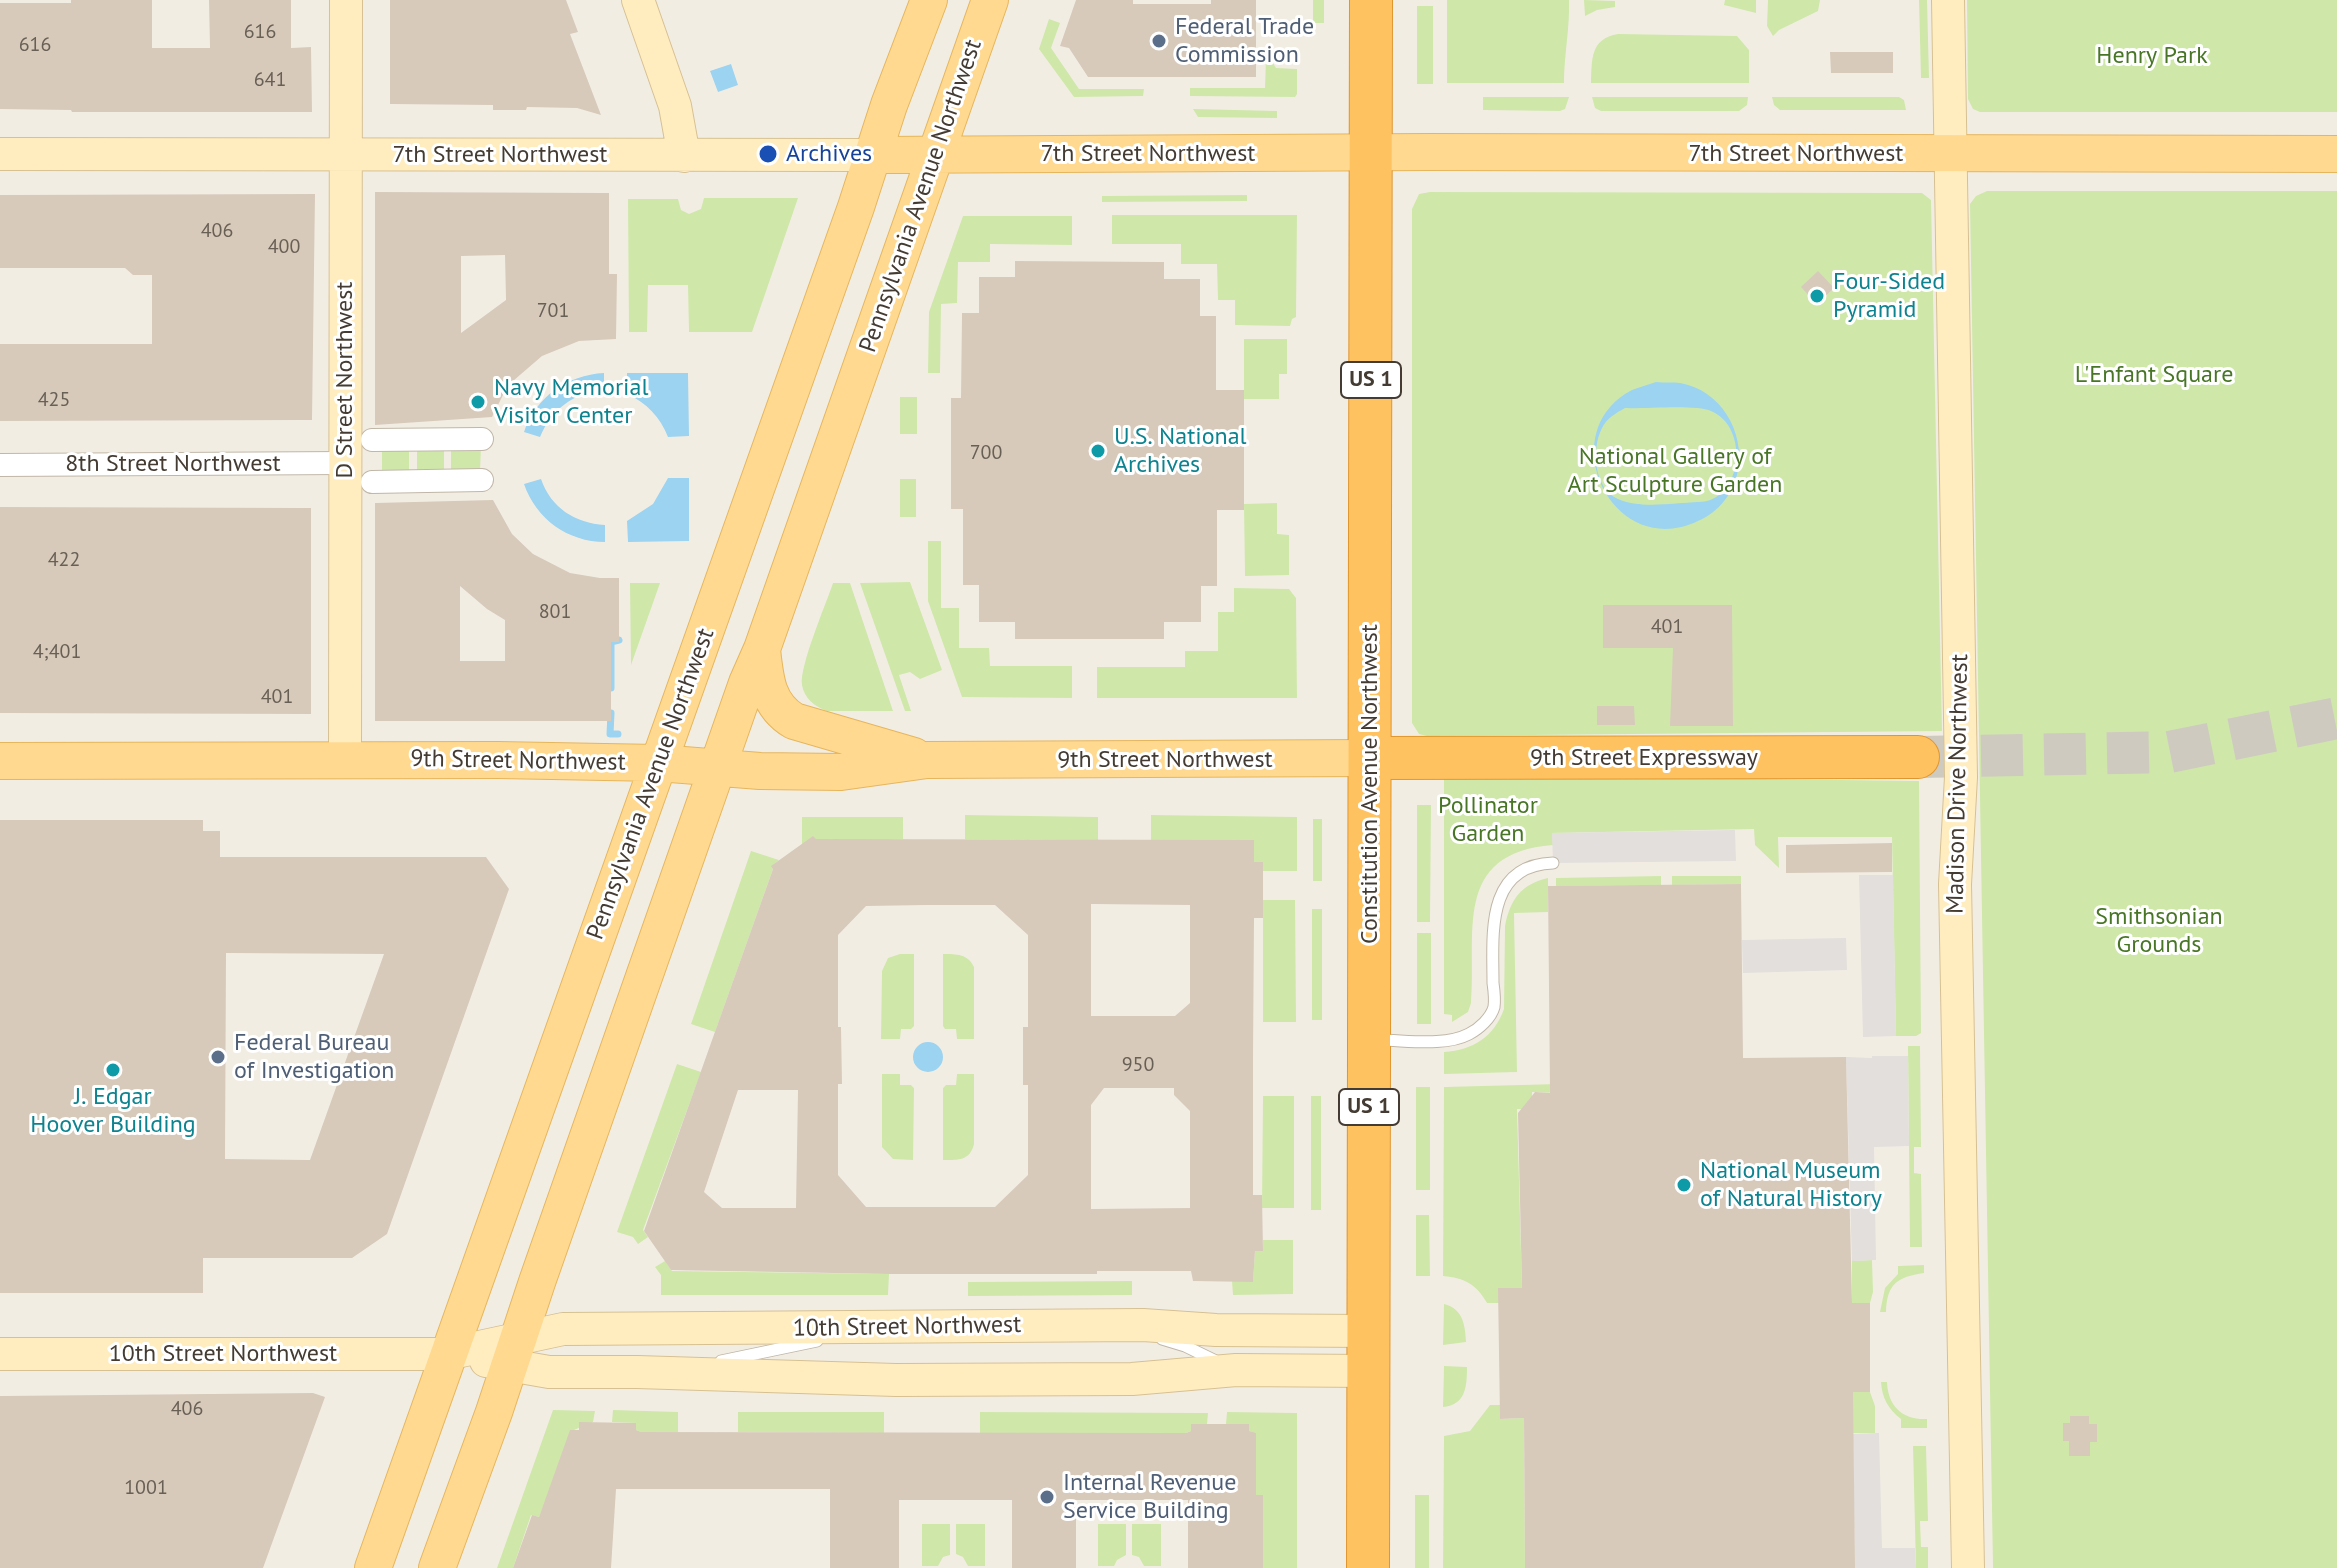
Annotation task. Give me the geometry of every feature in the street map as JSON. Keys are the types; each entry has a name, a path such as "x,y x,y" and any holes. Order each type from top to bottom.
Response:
{"highway":[{"name":"Constitution Avenue Northwest","path":"1368,1568 1371,0"},
{"name":"9th Street Expressway","path":"1370,758 1918,757"}],"main road":[{"name":"Pennsylvania Avenue Northwest","path":"373,1568 874,155 889,105 929,0"},
{"name":"Pennsylvania Avenue Northwest","path":"437,1568 990,0"},
{"name":"7th Street Northwest","path":"874,155 2337,154"},
{"path":"762,649 769,693 781,713 794,721 927,760"},
{"name":"9th Street Northwest","path":"0,761 658,763 841,772 927,760 1370,758"}],"street":[{"name":"D Street Northwest","path":"345,760 346,0"},
{"path":"638,0 675,106 684,156"},
{"name":"Madison Drive Northwest","path":"1948,0 1961,777 1955,884 1968,1568"},
{"name":"7th Street Northwest","path":"0,154 874,155"},
{"path":"372,440 482,439"},
{"name":"8th Street Northwest","path":"0,465 345,463"},
{"path":"372,482 482,480"},
{"name":"10th Street Northwest","path":"0,1354 447,1354 514,1352 563,1329 1143,1325 1216,1330 1369,1351"},
{"name":"10th Street Northwest","path":"514,1352 549,1372 896,1380 1132,1379 1236,1370 1369,1351"}],"lane":[{"path":"1370,1040 1451,1040 1469,1034 1484,1023 1494,1008 1493,924 1498,900 1512,879 1530,867 1553,863"},
{"path":"637,1372 730,1360 837,1339 1140,1335 1185,1346 1236,1370"}],"green space":[{"path":"1313,0 1324,0 1324,23 1313,23"},
{"path":"1447,0 1569,0 1564,83 1447,83"},
{"path":"1584,0 1615,1 1615,7 1585,16"},
{"path":"1725,0 1756,0 1756,13 1724,5"},
{"path":"1768,0 1820,0 1818,11 1773,36 1767,26"},
{"path":"1919,0 1927,0 1929,78 1921,78"},
{"name":"Henry Park","path":"1967,0 2337,0 2337,112 1980,112 1973,109 1968,99"},
{"path":"1417,6 1433,6 1433,84 1417,84"},
{"path":"1049,19 1060,23 1051,48 1079,89 1144,89 1143,96 1074,97 1039,49"},
{"path":"1618,34 1737,36 1749,50 1749,83 1591,83 1597,45"},
{"path":"1266,58 1270,58 1276,68 1297,69 1295,97 1190,96 1190,88 1265,88"},
{"path":"1483,97 1569,97 1565,109 1560,111 1483,110"},
{"path":"1592,97 1748,97 1747,105 1739,111 1601,111 1595,108"},
{"path":"1772,97 1899,97 1904,100 1906,110 1780,110 1774,105"},
{"path":"1193,109 1277,111 1277,118 1198,117"},
{"path":"1987,191 2337,191 2337,1568 1993,1568 1970,204 1976,196"},
{"name":"National Gallery of Art Sculpture Garden","path":"1922,193 1931,200 1942,731 1419,734 1412,723 1412,209 1419,194"},
{"path":"1247,195 1247,201 1102,202 1102,196"},
{"path":"704,198 798,198 752,332 689,332 688,285 648,285 647,332 629,332 628,199 678,199 681,210 689,214 701,209"},
{"path":"1112,215 1297,215 1296,317 1290,326 1235,325 1235,300 1218,300 1217,264 1181,264 1181,244 1112,244"},
{"path":"963,216 1072,216 1072,245 990,244 990,262 958,262 957,303 941,304 940,373 928,373 929,312"},
{"path":"1244,339 1287,339 1287,374 1279,374 1279,399 1244,399"},
{"path":"900,397 917,397 917,434 900,434"},
{"path":"481,445 480,473 451,473 451,446"},
{"path":"409,447 409,474 382,474 382,448"},
{"path":"417,447 444,447 444,473 417,473"},
{"path":"900,479 916,479 916,517 900,517"},
{"path":"1277,503 1277,534 1289,535 1289,575 1245,576 1244,504"},
{"path":"928,541 941,541 941,608 959,608 959,648 989,648 990,666 1072,666 1072,698 962,697 928,601"},
{"path":"910,582 942,670 920,679 910,672 899,675 911,711 905,711 860,583"},
{"path":"630,583 660,583 631,665"},
{"path":"833,583 850,583 893,711 827,711 814,704 805,694 802,676 805,664"},
{"path":"1234,588 1289,589 1296,598 1297,698 1097,698 1097,667 1185,667 1185,651 1218,651 1218,612 1234,612"},
{"name":"Pollinator Garden","path":"1444,775 1919,781 1921,1033 1896,1036 1892,837 1778,837 1779,868 1755,845 1754,829 1552,833 1553,845 1520,851 1498,863 1484,880 1476,901 1471,1003 1468,1012 1452,1022 1452,1015 1444,1014"},
{"path":"1417,805 1431,805 1430,922 1417,922"},
{"path":"965,815 1098,817 1098,840 965,839"},
{"path":"1151,815 1297,817 1297,871 1263,871 1263,862 1254,862 1254,840 1151,840"},
{"path":"802,817 903,817 903,839 802,844"},
{"path":"1313,819 1322,819 1322,881 1313,881"},
{"path":"751,851 779,860 772,866 715,1032 691,1024"},
{"path":"1661,876 1661,885 1556,886 1556,878"},
{"path":"1672,876 1741,876 1741,884 1672,885"},
{"path":"1548,878 1548,912 1514,913 1517,1072 1444,1074 1444,1052 1473,1045 1488,1034 1500,1019 1504,1009 1505,926 1510,908 1524,889"},
{"path":"1263,900 1295,900 1296,1022 1263,1022"},
{"path":"1312,909 1322,909 1322,1020 1312,1020"},
{"path":"1417,933 1431,933 1431,1024 1417,1024"},
{"path":"914,954 914,1026 901,1029 900,1039 881,1039 882,971 888,958"},
{"path":"943,954 965,957 974,967 974,1039 957,1039 956,1029 945,1029 943,1026"},
{"path":"1908,1046 1920,1046 1921,1147 1914,1147 1914,1173 1921,1174 1922,1247 1910,1247"},
{"path":"677,1064 701,1072 643,1230 648,1237 638,1244 633,1237 617,1232"},
{"path":"882,1074 900,1074 900,1085 914,1088 913,1160 893,1159 882,1147"},
{"path":"957,1074 974,1074 974,1144 966,1157 943,1160 943,1088 956,1085"},
{"path":"1559,1084 1559,1093 1532,1092 1532,1097 1522,1109 1517,1109 1522,1288 1499,1288 1499,1303 1487,1303 1469,1283 1443,1276 1444,1087"},
{"path":"1416,1087 1430,1087 1430,1190 1416,1190"},
{"path":"1263,1096 1294,1096 1294,1208 1262,1208"},
{"path":"1311,1096 1321,1096 1321,1210 1311,1210"},
{"path":"1416,1215 1429,1215 1430,1276 1416,1276"},
{"path":"1263,1240 1293,1240 1293,1294 1233,1295 1232,1281 1253,1281 1255,1251 1263,1251"},
{"path":"1872,1260 1873,1292 1870,1303 1852,1303 1852,1261"},
{"path":"665,1261 672,1271 889,1274 888,1295 661,1295 661,1275 655,1267"},
{"path":"1924,1265 1924,1273 1900,1280 1891,1288 1886,1312 1880,1312 1885,1288 1898,1274 1898,1266"},
{"path":"1132,1281 1132,1295 968,1296 968,1282"},
{"path":"1444,1304 1462,1318 1466,1342 1443,1345"},
{"path":"1444,1366 1467,1367 1467,1374 1461,1398 1443,1407"},
{"path":"1881,1382 1887,1382 1890,1398 1898,1410 1911,1417 1927,1419 1927,1428 1901,1428 1901,1419 1886,1403"},
{"path":"1853,1392 1870,1392 1875,1406 1875,1433 1853,1433"},
{"path":"1490,1405 1500,1405 1500,1419 1524,1418 1525,1568 1443,1568 1444,1436 1470,1431"},
{"path":"553,1410 595,1411 593,1422 574,1430 539,1517 531,1515 513,1568 497,1568"},
{"path":"613,1410 678,1412 678,1432 641,1432 636,1430 636,1423 612,1422"},
{"path":"738,1412 884,1412 884,1433 738,1432"},
{"path":"980,1412 1208,1413 1207,1424 1186,1433 980,1433"},
{"path":"1227,1412 1297,1413 1297,1568 1263,1568 1263,1495 1256,1495 1256,1434 1249,1431 1249,1424 1226,1424"},
{"path":"1913,1446 1926,1446 1928,1521 1920,1521 1921,1547 1928,1547 1928,1568 1916,1568"},
{"path":"1415,1495 1429,1495 1429,1568 1415,1568"},
{"path":"922,1524 950,1524 950,1555 943,1557 938,1566 922,1566"},
{"path":"956,1524 985,1524 985,1566 968,1566 963,1557 956,1554"},
{"path":"1098,1524 1126,1524 1126,1555 1114,1566 1098,1566"},
{"path":"1132,1524 1161,1524 1161,1566 1144,1566 1139,1557 1132,1555"}],"shaded area":[{"path":"1735,830 1736,861 1553,863 1552,833"},
{"path":"1859,875 1893,875 1896,1036 1863,1037"},
{"path":"1846,938 1847,970 1743,973 1742,940"},
{"path":"1908,1056 1909,1146 1874,1147 1876,1260 1852,1261 1846,1057"},
{"path":"1879,1433 1882,1548 1915,1548 1916,1568 1855,1568 1853,1434"}],"water":[{"path":"731,64 738,85 718,92 710,71"},
{"path":"604,373 604,390 565,404 551,418 540,437 524,432 536,408 555,390 578,378"},
{"path":"627,373 688,373 689,436 668,437 652,411 627,394"},
{"path":"1656,382 1680,383 1707,394 1727,415 1738,441 1738,470 1729,494 1719,507 1698,521 1667,529 1640,524 1618,509 1602,487 1600,479 1610,494 1636,504 1713,499 1724,490 1732,477 1736,447 1732,432 1711,411 1682,407 1625,408 1602,428 1596,447 1598,473 1595,461 1596,434 1608,409 1632,390"},
{"path":"668,478 689,478 689,541 628,542 627,521 653,504"},
{"path":"541,479 551,498 566,512 584,521 605,525 605,542 578,538 545,518 529,497 524,484"},
{"path":"928,1042 939,1046 943,1057 939,1068 928,1072 917,1068 913,1057 917,1046"}],"building":[{"path":"71,0 152,0 152,48 210,48 209,0 291,0 291,48 311,47 312,112 0,109 0,3 71,3"},
{"path":"390,0 566,0 578,32 570,34 601,115 577,108 493,110 493,105 390,104"},
{"name":"Federal Trade Commission","path":"1076,0 1211,4 1211,0 1256,0 1256,77 1088,77 1069,48 1060,46"},
{"path":"1830,52 1893,52 1893,73 1831,73"},
{"path":"375,192 609,193 609,274 617,274 616,339 579,341 542,356 513,381 492,417 375,425","holes":["505,255 506,300 461,333 461,256"]},
{"path":"315,194 312,420 0,421 0,344 152,344 152,275 133,275 125,268 0,268 0,195"},
{"name":"U.S. National Archives","path":"1015,261 1164,262 1164,279 1200,279 1200,316 1216,316 1216,390 1244,390 1244,510 1217,510 1217,586 1201,586 1201,622 1164,622 1164,639 1015,639 1015,622 979,622 979,585 963,585 963,509 951,509 951,398 961,398 962,313 979,313 979,277 1015,277"},
{"name":"Four-Sided Pyramid","path":"1818,271 1834,288 1817,304 1801,287"},
{"path":"493,500 512,534 533,554 570,573 619,578 619,642 611,642 611,721 375,721 375,503","holes":["460,586 505,620 505,661 460,661"]},
{"path":"0,507 311,508 311,714 0,713"},
{"path":"1603,605 1732,605 1733,726 1670,726 1673,648 1603,648"},
{"path":"1597,706 1634,706 1635,725 1597,725"},
{"name":"J. Edgar Hoover Building","path":"0,820 203,820 203,831 220,831 220,857 486,857 509,889 387,1234 352,1258 203,1258 203,1293 0,1293","holes":["226,953 384,954 310,1160 225,1159"]},
{"path":"813,836 816,839 1254,840 1254,862 1263,862 1263,918 1254,918 1253,1195 1262,1195 1263,1251 1255,1251 1253,1282 1193,1281 1191,1271 889,1274 671,1270 644,1231 773,869 771,866","holes":["1091,904 1190,905 1190,1003 1175,1016 1091,1016","995,905 1028,935 1028,1027 1023,1027 1023,1085 1028,1085 1028,1175 995,1207 866,1207 838,1175 838,1084 842,1084 841,1027 838,1027 838,935 866,906","1104,1088 1174,1088 1174,1095 1190,1111 1190,1208 1091,1209 1091,1105","738,1090 798,1090 796,1208 722,1208 704,1192"]},
{"path":"1892,843 1892,872 1786,873 1786,845"},
{"name":"National Museum of Natural History","path":"1741,884 1743,1058 1846,1057 1852,1303 1870,1303 1870,1392 1853,1392 1855,1568 1525,1568 1524,1418 1500,1419 1498,1288 1522,1288 1518,1113 1535,1092 1550,1093 1548,886"},
{"path":"313,1393 325,1397 263,1568 0,1568 0,1396"},
{"path":"2070,1416 2089,1416 2089,1424 2097,1424 2097,1442 2090,1442 2090,1456 2069,1456 2069,1441 2063,1441 2063,1423 2070,1423"},
{"name":"Internal Revenue Service Building","path":"579,1422 636,1423 636,1430 641,1432 1186,1433 1191,1431 1191,1424 1249,1424 1249,1431 1256,1433 1256,1495 1263,1495 1263,1568 1188,1568 1188,1500 1076,1500 1076,1568 1012,1568 1012,1500 899,1500 899,1568 830,1568 830,1489 616,1489 611,1568 513,1568 532,1515 539,1517 570,1430 579,1430"}],"waterway":[{"path":"611,688 611,642 619,640"},
{"path":"611,713 610,734 618,734"}],"tunnel":[{"path":"1918,757 2169,752 2337,718"}],"place":[{"name":"Federal Trade Commission","path":"1159,41"},
{"name":"Archives","path":"768,154"},
{"name":"Four-Sided Pyramid","path":"1817,296"},
{"name":"Navy Memorial Visitor Center","path":"478,402"},
{"name":"U.S. National Archives","path":"1098,451"},
{"name":"Federal Bureau of Investigation","path":"218,1057"},
{"name":"J. Edgar Hoover Building","path":"113,1070"},
{"name":"National Museum of Natural History","path":"1684,1185"},
{"name":"Internal Revenue Service Building","path":"1047,1497"}],"park label":[{"name":"L'Enfant Square","path":"2154,375"},
{"name":"Smithsonian Grounds","path":"2159,931"}]}
